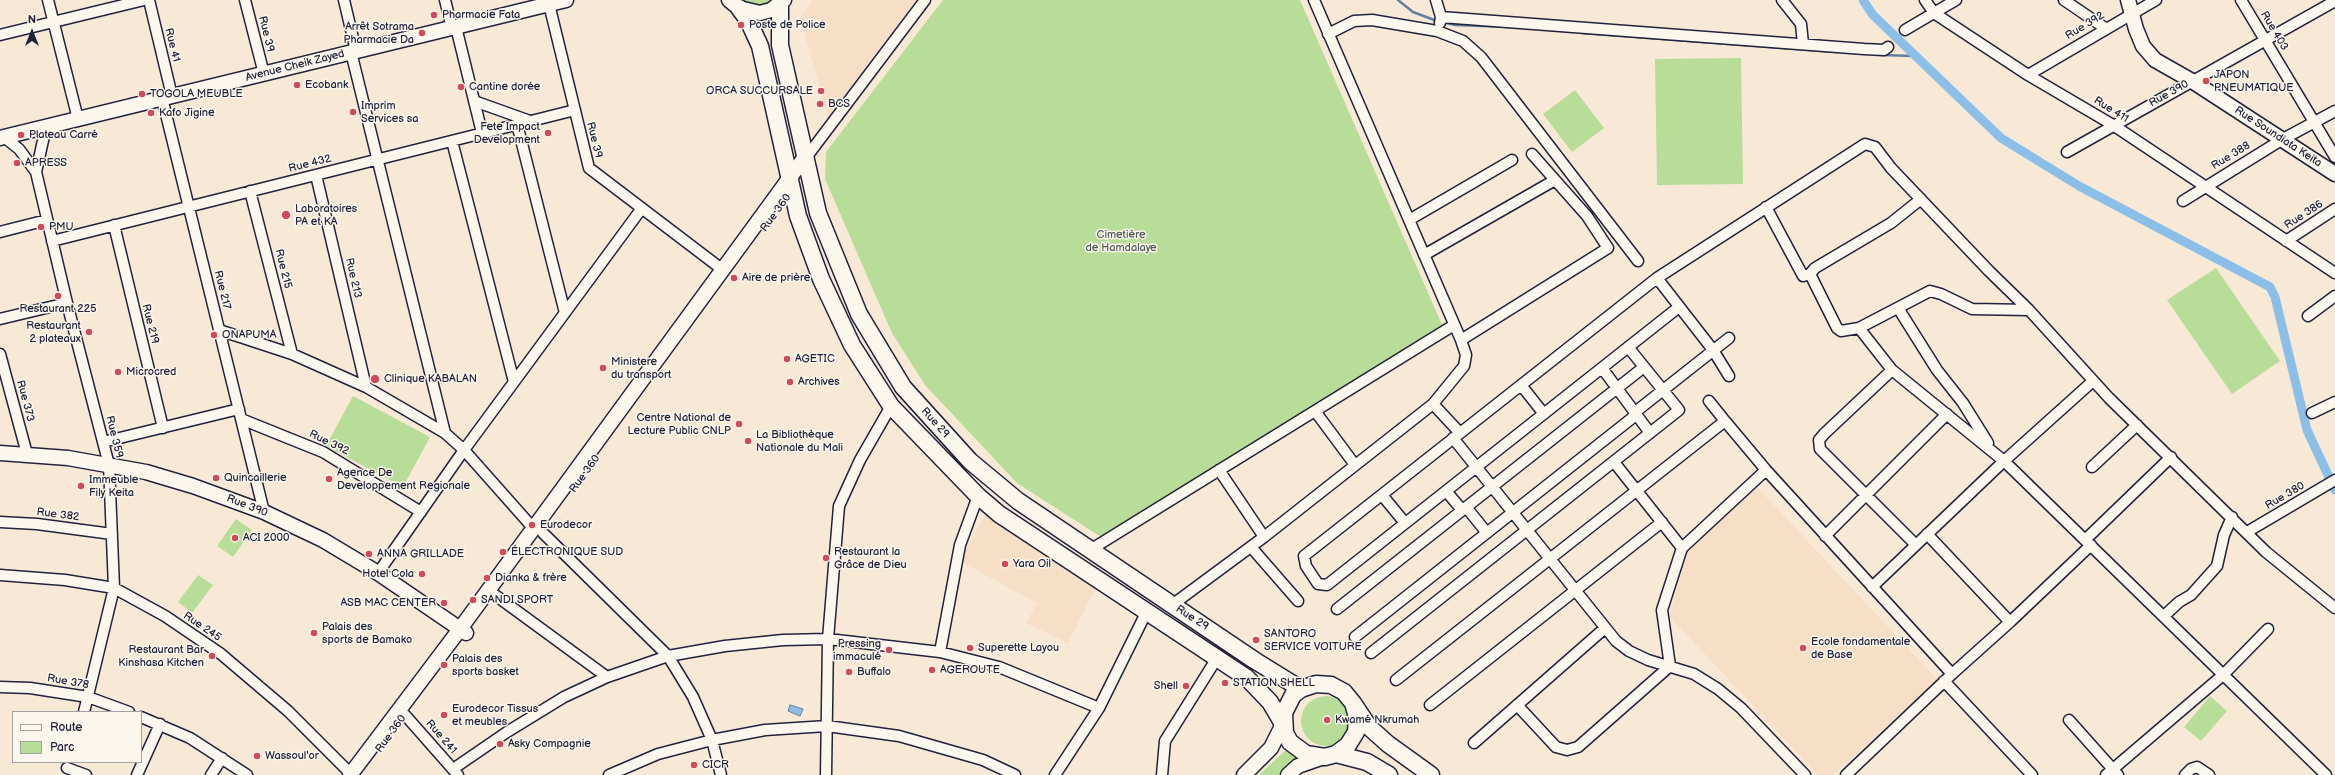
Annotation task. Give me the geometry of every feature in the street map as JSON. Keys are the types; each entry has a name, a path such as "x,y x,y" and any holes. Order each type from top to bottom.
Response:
{"main road":[{"name":"Avenue Cheik Zayed","path":"2,137 354,52 548,2 566,0"},
{"name":"Rue 29","path":"782,2 780,45 818,213 859,314 903,386 970,461 1018,501 1172,605 1301,688"},
{"path":"734,4 760,13 782,2"},
{"path":"734,4 748,20 760,46 798,216 821,279 852,345 891,406 978,496 1004,518 1146,613 1247,678 1270,702 1283,724 1285,733 1297,749 1310,756 1331,755 1367,762 1379,772"},
{"name":"Rue Soundiata Keita","path":"2130,7 2143,46 2155,60 2192,81 2335,174"},
{"name":"Rue 360","path":"353,775 405,715 463,631 495,595 538,531 806,163"},
{"path":"353,775 538,531 723,270 791,184"},
{"name":"Rue 390","path":"0,453 27,454 110,465 146,472 193,486 264,512 323,540 378,573 463,631"},
{"path":"1244,775 1271,748 1283,724 1287,704 1301,688 1316,684 1331,685 1344,692 1372,730 1388,744 1431,775"},
{"path":"1288,775 1298,766 1331,755 1348,745 1356,732 1357,718 1353,703"}],"street":[{"path":"48,0 78,119"},
{"path":"0,35 144,0"},
{"name":"Rue 41","path":"149,0 167,97"},
{"name":"Rue 39","path":"246,0 264,74"},
{"path":"344,0 378,159 445,432"},
{"path":"445,0 454,27 482,133"},
{"path":"806,163 925,0"},
{"path":"1172,605 1264,537 1433,404 1464,366 1466,355 1461,340 1314,0"},
{"path":"1436,0 1442,17 1437,31"},
{"path":"1782,0 1801,24 1802,44"},
{"name":"Rue 411","path":"1925,0 1934,13 2028,75 2113,125 2335,273"},
{"path":"1905,30 1956,0"},
{"path":"2064,0 2105,28"},
{"name":"Rue 392","path":"2028,75 2105,28 2130,7 2156,0"},
{"name":"Rue 403","path":"2242,0 2335,157"},
{"name":"Rue 390","path":"2066,152 2335,1"},
{"name":"Rue 39","path":"548,2 589,168 723,270"},
{"path":"1442,17 1864,49 1884,50 1888,47"},
{"path":"1328,34 1354,21 1372,20 1437,31 1463,41 1481,57 1638,261"},
{"name":"Rue 217","path":"167,97 189,206 264,512"},
{"path":"474,101 530,121"},
{"name":"Rue 432","path":"52,241 575,110"},
{"name":"Rue 388","path":"2182,201 2283,139 2335,111"},
{"path":"517,124 566,313"},
{"path":"36,172 46,127"},
{"path":"2,137 19,149 36,172"},
{"path":"452,141 514,382"},
{"path":"1679,307 1327,585 1318,584 1306,566 1304,556 1657,278 1865,144 1875,147 1989,272 2029,310 2093,381 2137,425 2266,552 2335,608"},
{"path":"1461,340 1608,248 1587,216 1532,154"},
{"path":"1409,220 1512,160"},
{"name":"Rue 359","path":"36,172 67,303 110,465 114,588 84,711"},
{"name":"Rue 213","path":"316,175 366,388"},
{"path":"1424,255 1555,180"},
{"name":"Rue 215","path":"250,191 292,354"},
{"path":"1766,207 1801,275 1810,274 1815,268 1891,223 1921,199"},
{"path":"378,573 464,450 642,208"},
{"name":"Rue 386","path":"2286,241 2335,209"},
{"path":"0,232 47,220"},
{"name":"Rue 219","path":"114,225 164,428"},
{"path":"1810,274 1837,328 1846,331 1859,328 1930,291 1941,294 1972,309 2029,310"},
{"path":"1657,278 1713,350 1729,376"},
{"path":"2308,316 2334,299"},
{"path":"0,319 67,303"},
{"path":"1898,308 1937,370 1963,403 1993,450"},
{"path":"1090,550 1454,325"},
{"path":"1859,328 1892,370 1993,450 2326,775"},
{"path":"219,330 292,354 366,388 445,432 464,450 538,531 668,656 693,697 712,740 721,775"},
{"path":"1355,637 1513,513 1729,338"},
{"path":"1371,653 1679,410 1628,347"},
{"name":"Rue 373","path":"0,354 27,454"},
{"path":"1337,609 1644,367"},
{"path":"1602,368 1650,433"},
{"path":"1892,370 1819,440 1820,449 1867,494 1916,545"},
{"path":"1872,587 2004,461 2093,381"},
{"path":"1521,385 1544,414"},
{"path":"1709,401 1766,470 1952,674"},
{"path":"2312,413 2335,402"},
{"path":"1433,404 1457,436 1476,467 1616,641 1629,651 1648,660 1694,674 1718,689 1741,708 1803,774"},
{"path":"826,775 828,639 839,506 860,460 891,406"},
{"path":"1315,411 1355,465"},
{"path":"103,442 164,428 240,414"},
{"name":"Rue 392","path":"240,414 324,452 421,512"},
{"path":"1826,536 1947,414"},
{"path":"1396,680 1725,421"},
{"path":"2092,467 2137,425"},
{"path":"1846,775 1944,681 2010,622 2171,457"},
{"path":"1614,462 1682,548"},
{"path":"1219,470 1264,537"},
{"path":"1670,666 1662,610 1682,548 1766,470"},
{"name":"Rue 380","path":"2247,532 2331,483"},
{"path":"1446,491 1487,533"},
{"path":"1382,494 1405,523"},
{"path":"940,652 960,544 978,496"},
{"path":"2164,616 2179,602 2191,595 2217,566 2224,535 2232,517"},
{"name":"Rue 382","path":"0,522 37,524 112,534"},
{"path":"1430,705 1662,522"},
{"path":"1927,534 2010,622"},
{"path":"1251,547 1298,601"},
{"name":"Rue 245","path":"0,575 65,580 114,588 165,616 221,654 288,712 353,775"},
{"path":"495,595 607,677"},
{"path":"1055,775 1099,708 1146,613"},
{"path":"1474,743 1605,628"},
{"path":"2069,720 2112,773 2224,675 2268,629"},
{"path":"456,772 506,732 564,698 607,677 668,656 725,646 783,640 828,639 940,652 999,667 1099,708"},
{"path":"1162,775 1165,741 1217,658"},
{"path":"1517,705 1556,747 1567,750 1578,747 1670,666"},
{"path":"1944,681 2032,775"},
{"name":"Rue 378","path":"0,686 30,688 88,697 126,711"},
{"name":"Rue 241","path":"405,715 456,772"},
{"path":"142,717 160,724 222,758 247,775"},
{"path":"137,775 160,724"},
{"path":"609,775 658,754 712,740 765,730 827,726 899,736 983,760 1015,775"},
{"path":"211,775 222,758"},
{"path":"2185,775 2197,767 2209,775"},
{"path":"67,768 86,775"}],"shaded area":[{"path":"813,0 922,0 829,120 800,18"},
{"name":"Ecole fondamentale de Base","path":"1757,487 1937,679 1833,775 1818,775 1669,616 1688,552"},
{"path":"987,511 1097,585 1068,643 1026,623 1037,603 960,561"}],"green space":[{"path":"739,0 778,0 757,7"},
{"name":"Cimetière de Hamdalaye","path":"943,0 1300,0 1443,327 1101,537 1017,483 925,385 892,333 825,179 826,152"},
{"path":"1741,58 1743,184 1657,185 1655,59"},
{"path":"1575,90 1604,128 1572,152 1543,114"},
{"path":"2216,268 2280,361 2232,394 2167,300"},
{"path":"353,396 430,437 403,487 326,446"},
{"name":"ACI 2000","path":"236,519 252,530 233,557 217,546"},
{"path":"198,575 213,585 192,613 178,602"},
{"path":"1321,696 1331,696 1344,703 1351,716 1351,726 1344,739 1331,746 1321,746 1312,742 1305,735 1301,726 1301,716 1305,707 1312,700"},
{"path":"2210,696 2227,711 2201,741 2184,727"},
{"path":"1289,747 1298,757 1279,775 1259,775"}],"water":[{"path":"790,705 803,709 800,716 788,711"}],"waterway":[{"path":"1398,0 1413,12 1437,21"},
{"path":"1863,0 1873,15 2001,138 2079,186 2270,287 2275,297 2307,430 2335,490"},
{"path":"1442,22 1455,25 1509,27"},
{"path":"1582,33 1836,52"},
{"path":"1881,55 1914,56"}],"place":[{"name":"Pharmacie Fata","path":"434,15"},
{"name":"Poste de Police","path":"741,25"},
{"name":"Arrêt Sotrama Pharmacie Da","path":"422,33"},
{"name":"JAPON PNEUMATIQUE","path":"2206,81"},
{"name":"Ecobank","path":"297,85"},
{"name":"Cantine dorée","path":"461,87"},
{"name":"ORCA SUCCURSALE","path":"821,91"},
{"name":"TOGOLA MEUBLE","path":"142,94"},
{"name":"BCS","path":"820,104"},
{"name":"Imprim Services sa","path":"353,112"},
{"name":"Kafo Jigine","path":"151,113"},
{"name":"Fete Impact Development","path":"548,133"},
{"name":"Plateau Carré","path":"21,135"},
{"name":"APRESS","path":"17,163"},
{"name":"Laboratoires PA et KA","path":"286,215"},
{"name":"PMU","path":"41,227"},
{"name":"Aire de prière","path":"734,278"},
{"name":"Restaurant 225","path":"58,296"},
{"name":"Restaurant 2 plateaux","path":"89,332"},
{"name":"ONAPUMA","path":"214,335"},
{"name":"AGETIC","path":"787,359"},
{"name":"Ministere du transport","path":"603,368"},
{"name":"Microcred","path":"118,372"},
{"name":"Clinique KABALAN","path":"375,379"},
{"name":"Archives","path":"790,382"},
{"name":"Centre National de Lecture Public CNLP","path":"739,424"},
{"name":"La Bibliothèque Nationale du Mali","path":"748,441"},
{"name":"Quincaillerie","path":"216,478"},
{"name":"Agence De Developpement Regionale","path":"329,479"},
{"name":"Immeuble Fily Keita","path":"81,486"},
{"name":"Eurodecor","path":"532,525"},
{"name":"ACI 2000","path":"235,538"},
{"name":"ÉLECTRONIQUE SUD","path":"503,552"},
{"name":"ANNA GRILLADE","path":"369,554"},
{"name":"Restaurant la Grâce de Dieu","path":"826,558"},
{"name":"Yara Oil","path":"1005,564"},
{"name":"Hotel Cola","path":"422,574"},
{"name":"Dianka & frère","path":"487,578"},
{"name":"SANDI SPORT","path":"473,600"},
{"name":"ASB MAC CENTER","path":"444,603"},
{"name":"Palais des sports de Bamako","path":"314,633"},
{"name":"SANTORO SERVICE VOITURE","path":"1256,640"},
{"name":"Superette Layou","path":"970,648"},
{"name":"Ecole fondamentale de Base","path":"1803,648"},
{"name":"Pressing immaculé","path":"889,650"},
{"name":"Restaurant Bar Kinshasa Kitchen","path":"212,656"},
{"name":"Palais des sports basket","path":"444,665"},
{"name":"AGEROUTE","path":"932,670"},
{"name":"Buffalo","path":"849,672"},
{"name":"STATION SHELL","path":"1225,683"},
{"name":"Shell","path":"1186,686"},
{"name":"Eurodecor Tissus et meubles","path":"444,715"},
{"name":"Kwamé Nkrumah","path":"1327,720"},
{"name":"Asky Compagnie","path":"500,744"},
{"name":"Wassoul'or","path":"257,756"},
{"name":"CICR","path":"694,765"}]}
